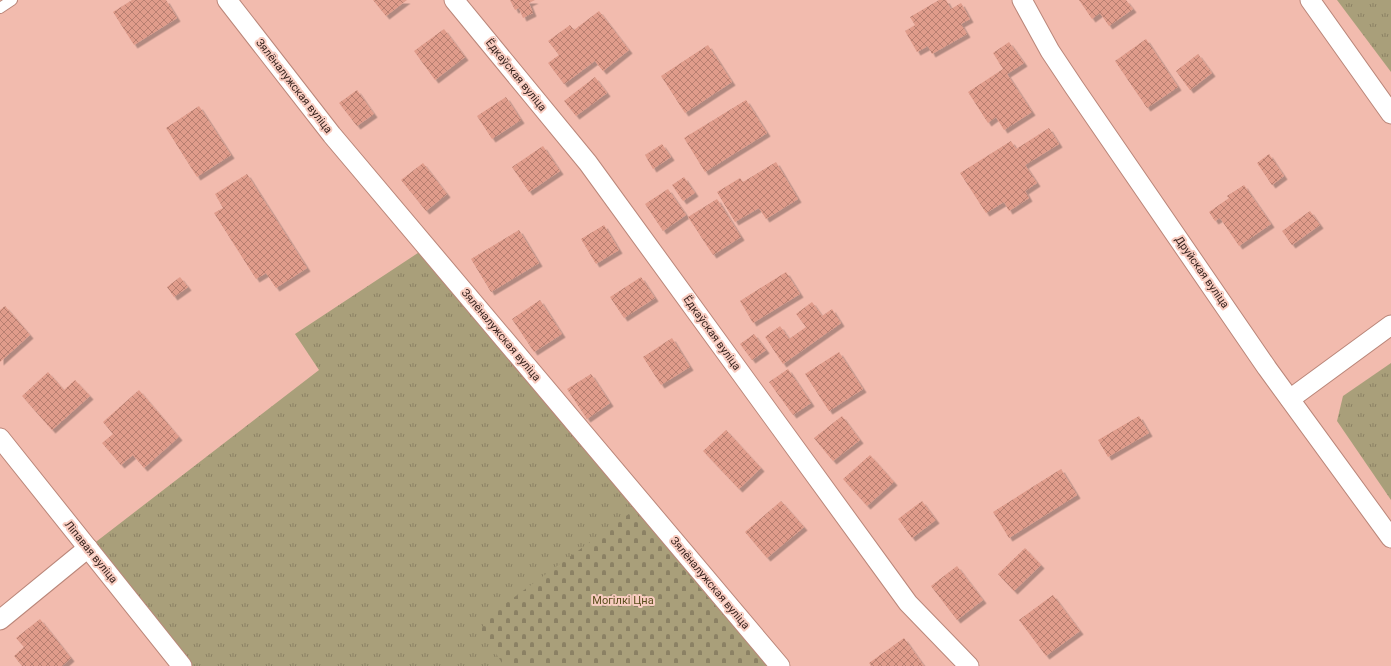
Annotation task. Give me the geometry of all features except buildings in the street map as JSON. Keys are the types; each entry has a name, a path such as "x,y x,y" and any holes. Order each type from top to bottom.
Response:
{"street":[{"name":"Зялёналужская вуліца","path":"227,0 332,135 780,666"},
{"name":"Ёдкаўская вуліца","path":"454,0 588,163 908,602 969,666"},
{"name":"Друйская вуліца","path":"1022,0 1050,50 1074,87 1290,399 1391,538"},
{"path":"1310,0 1391,114"},
{"path":"1290,399 1391,325"},
{"name":"Ліпавая вуліца","path":"0,438 182,666"},
{"path":"0,620 88,548"}],"lane":[{"path":"0,8 12,0"}],"green space":[{"path":"1337,0 1391,0 1391,72"},
{"path":"427,247 780,666 182,666 88,548 319,370 295,334"},
{"path":"1391,363 1391,500 1337,421 1343,396"},
{"name":"Могілкі Цна","path":"630,513 635,513 767,666 504,666 481,630 487,617"}]}
